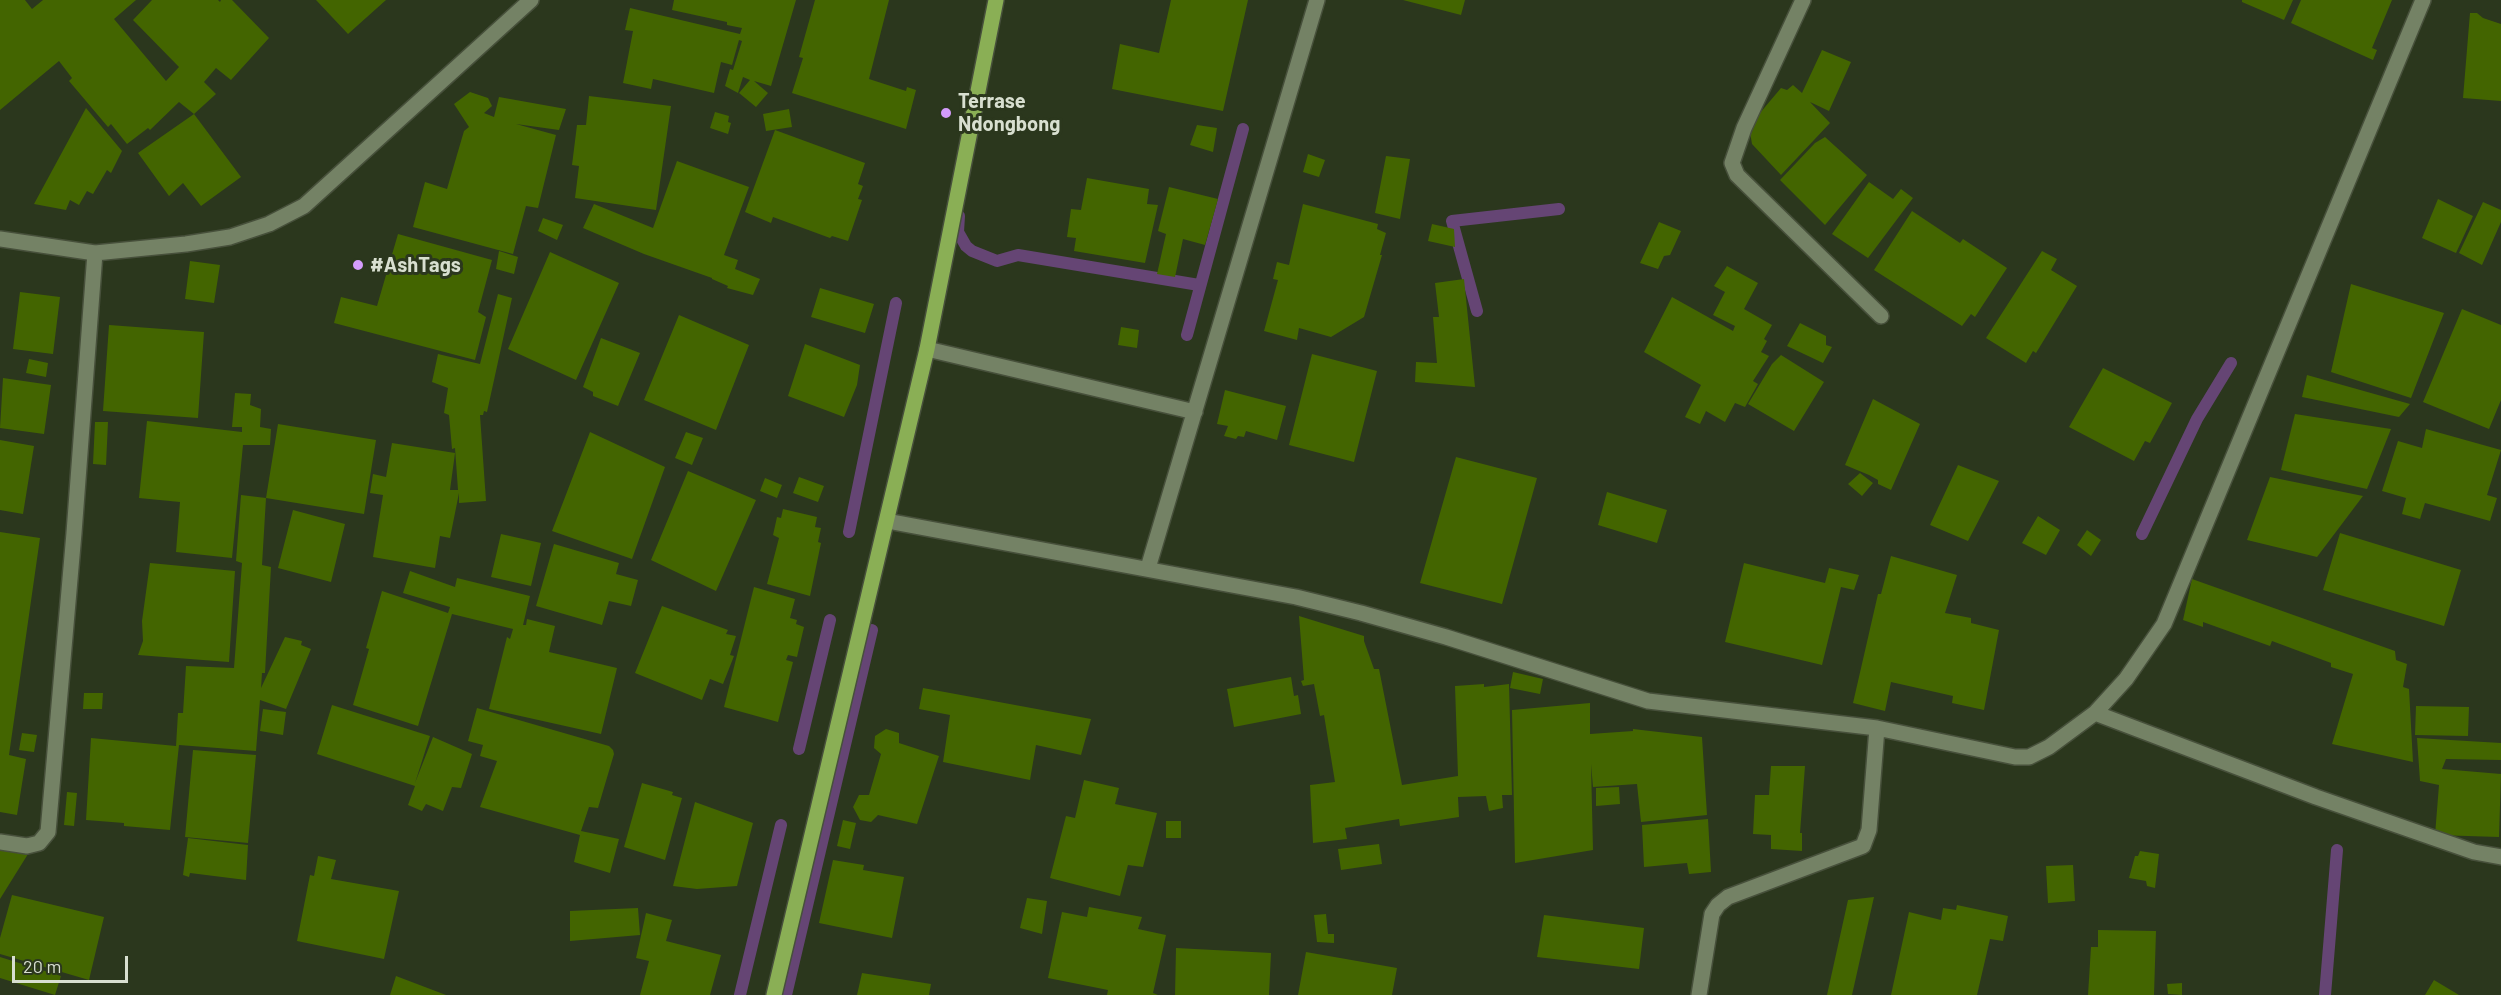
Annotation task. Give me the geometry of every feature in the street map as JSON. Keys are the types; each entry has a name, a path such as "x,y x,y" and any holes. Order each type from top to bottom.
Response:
{"main road":[{"path":"774,995 927,349 996,0"}],"street":[{"path":"0,238 95,253 230,237 269,224 304,206 531,0"},
{"path":"1148,568 1317,0"},
{"path":"1803,0 1744,128 1732,163 1737,175 1881,316"},
{"path":"887,521 1296,597 1361,613 1647,701 1877,728 2015,757 2029,757 2049,747 2095,713 2126,679 2164,624 2423,0"},
{"path":"0,842 27,846 39,843 48,832 95,253"},
{"path":"927,349 1195,412"},
{"path":"2095,713 2316,797 2474,852 2501,857"},
{"path":"1699,995 1712,914 1718,905 1728,897 1863,846 1869,830 1877,728"}],"building":[{"path":"0,0 25,0 32,9 43,0 136,0 114,19 166,81 179,67 133,20 152,0 218,0 220,2 221,0 232,0 269,38 231,80 216,68 204,82 216,94 194,114 179,102 150,130 148,128 127,144 111,124 108,127 69,81 72,78 59,61 0,110"},
{"path":"316,0 386,0 348,34"},
{"path":"674,0 796,0 771,86 754,81 768,93 756,107 739,93 750,80 743,77 738,93 725,86 730,69 733,70 742,41 739,40 732,65 721,62 714,93 653,79 651,89 623,83 633,31 625,30 630,8 740,34 742,28 727,25 727,22 672,10"},
{"path":"815,0 889,0 869,79 906,91 907,87 916,90 906,129 792,93 803,58 799,57"},
{"path":"1171,0 1248,0 1223,111 1112,89 1120,44 1159,53"},
{"path":"1403,0 1465,0 1461,15"},
{"path":"2242,0 2293,0 2284,20 2242,2"},
{"path":"2301,0 2392,0 2372,48 2377,50 2373,60 2291,23"},
{"path":"2470,13 2477,13 2483,18 2501,24 2501,101 2463,98"},
{"path":"1822,50 1851,62 1829,111 1810,102 1830,123 1781,175 1752,144 1749,126 1781,88 1787,90 1793,85 1802,93"},
{"path":"470,92 488,98 492,106 484,113 494,117 499,97 566,109 559,130 516,124 556,135 538,208 526,206 513,254 413,227 425,182 447,189 464,131 469,127 454,104"},
{"path":"589,96 671,106 656,210 575,198 579,166 572,165 577,125 586,125"},
{"path":"86,108 122,151 111,173 107,170 93,194 87,191 79,205 70,200 66,210 34,204"},
{"path":"789,109 792,127 766,131 763,114"},
{"path":"715,112 729,116 728,122 731,123 728,134 710,128"},
{"path":"194,114 241,177 201,206 183,183 169,196 138,153"},
{"path":"1197,125 1217,128 1213,152 1190,145"},
{"path":"775,130 865,163 858,184 863,186 858,199 862,200 848,241 832,236 830,238 773,217 771,223 745,212"},
{"path":"1825,137 1867,175 1825,225 1780,180 1815,143"},
{"path":"1308,154 1325,160 1319,177 1303,172"},
{"path":"1386,156 1410,159 1400,219 1375,213"},
{"path":"677,161 749,187 724,255 738,260 735,269 760,279 753,295 727,288 728,286 712,278 644,254 583,228 594,204 653,228"},
{"path":"1087,178 1149,189 1147,204 1158,205 1145,263 1074,251 1076,238 1067,237 1071,209 1081,210"},
{"path":"1869,182 1893,199 1901,189 1913,198 1868,258 1832,234"},
{"path":"1169,187 1218,199 1205,245 1183,239 1175,277 1157,274 1166,234 1158,231"},
{"path":"2438,199 2473,216 2456,253 2422,238"},
{"path":"2483,202 2501,210 2501,222 2482,265 2459,253"},
{"path":"1303,204 1378,224 1377,229 1386,233 1364,317 1331,337 1299,328 1297,340 1264,331 1278,280 1273,279 1277,262 1289,265"},
{"path":"1912,211 1960,243 1963,239 2007,268 1975,317 1971,314 1962,326 1874,270"},
{"path":"543,218 563,225 557,240 538,231"},
{"path":"1659,222 1681,231 1670,255 1664,256 1658,269 1640,263"},
{"path":"1432,224 1454,229 1455,247 1428,241"},
{"path":"398,234 492,260 478,312 486,317 475,360 334,323 341,297 377,306"},
{"path":"499,251 518,257 514,274 496,269"},
{"path":"2042,251 2057,259 2051,270 2077,286 2036,353 2033,351 2026,363 1986,338"},
{"path":"550,252 619,283 576,380 508,349"},
{"path":"190,261 220,265 214,303 185,299"},
{"path":"1727,266 1758,283 1744,309 1772,325 1764,339 1767,341 1761,352 1769,356 1753,381 1758,384 1745,407 1735,403 1725,422 1706,411 1700,424 1685,417 1701,385 1644,352 1672,297 1733,331 1735,326 1713,315 1725,292 1714,286"},
{"path":"1464,279 1475,387 1415,382 1416,362 1437,363 1433,317 1439,317 1435,283"},
{"path":"2351,284 2444,313 2411,398 2331,372"},
{"path":"820,288 874,304 865,333 811,317"},
{"path":"20,292 60,297 53,354 13,349"},
{"path":"498,294 512,298 487,412 484,411 483,415 480,415 486,501 459,503 459,493 450,538 440,536 435,568 373,557 383,495 370,493 373,474 386,477 392,443 455,453 450,490 458,490 455,448 452,449 449,415 444,413 448,388 432,382 438,354 480,364"},
{"path":"2462,309 2501,325 2501,400 2489,429 2423,402"},
{"path":"679,315 749,345 716,430 644,400"},
{"path":"1800,323 1826,336 1826,345 1832,347 1823,363 1787,346"},
{"path":"109,325 204,332 198,418 103,411"},
{"path":"1121,327 1139,330 1137,348 1118,345"},
{"path":"601,338 640,353 618,406 593,396 593,392 583,387"},
{"path":"805,344 860,365 857,385 844,417 788,396"},
{"path":"1312,354 1377,371 1354,462 1289,445"},
{"path":"1781,355 1824,382 1794,431 1748,404 1772,364"},
{"path":"29,359 48,363 46,377 26,373"},
{"path":"2103,368 2172,403 2150,443 2145,441 2134,461 2069,427"},
{"path":"2307,375 2410,404 2399,417 2302,397"},
{"path":"3,378 51,385 44,434 0,428"},
{"path":"1225,390 1286,406 1277,440 1246,431 1244,437 1238,436 1236,439 1224,436 1228,426 1217,424"},
{"path":"235,393 251,394 250,405 261,409 260,427 271,429 270,445 243,445 232,558 176,552 180,502 139,498 147,421 242,432 242,427 232,427"},
{"path":"1873,399 1920,424 1891,490 1878,484 1878,480 1869,475 1845,465"},
{"path":"2295,414 2391,429 2367,489 2281,470"},
{"path":"95,422 108,422 106,465 93,464"},
{"path":"278,424 376,440 364,514 266,498"},
{"path":"2426,429 2501,450 2487,495 2497,498 2490,521 2425,503 2420,519 2402,514 2406,498 2382,491 2398,441 2422,448"},
{"path":"590,432 665,467 632,559 552,531"},
{"path":"686,432 703,438 692,465 675,458"},
{"path":"0,440 34,446 23,514 0,510"},
{"path":"1456,457 1537,478 1502,604 1420,583"},
{"path":"1958,465 1999,481 1968,541 1930,525"},
{"path":"688,471 756,500 716,591 651,560"},
{"path":"1860,473 1873,483 1862,496 1848,484"},
{"path":"799,477 824,486 818,502 793,493"},
{"path":"2270,477 2363,496 2317,557 2247,540"},
{"path":"765,478 782,485 777,498 760,491"},
{"path":"1607,492 1667,510 1657,543 1598,525"},
{"path":"241,495 266,498 262,565 271,567 265,673 262,673 261,688 285,637 302,641 301,645 311,649 286,709 260,700 256,751 179,745 170,830 86,820 91,738 176,746 178,713 183,713 186,666 234,668 242,563 236,561"},
{"path":"783,509 817,517 815,527 821,528 818,542 821,543 810,596 767,584 779,538 773,535 777,517 781,518"},
{"path":"293,510 345,524 331,582 278,568"},
{"path":"2038,516 2060,530 2046,555 2022,543"},
{"path":"2087,530 2101,540 2091,556 2077,545"},
{"path":"0,532 40,538 9,755 26,759 17,815 0,812"},
{"path":"2340,533 2461,570 2444,626 2323,590"},
{"path":"501,534 541,543 531,586 491,577"},
{"path":"554,544 619,563 616,574 638,580 631,606 609,601 602,625 536,606"},
{"path":"1891,556 1957,575 1945,613 1971,618 1971,623 1999,630 1984,710 1952,703 1953,696 1891,682 1885,711 1853,703 1878,594 1881,594"},
{"path":"150,563 235,571 229,662 138,655 143,641 142,621"},
{"path":"1744,563 1825,583 1829,568 1859,575 1854,590 1841,587 1822,665 1725,642"},
{"path":"410,571 455,587 457,578 530,596 523,625 526,625 527,619 555,626 549,652 617,668 601,734 489,709 507,637 510,639 513,629 452,614 418,726 353,705 382,591 448,613 450,607 403,593"},
{"path":"2192,579 2395,651 2396,660 2407,664 2403,687 2409,689 2413,762 2332,744 2353,674 2331,667 2331,663 2272,641 2270,646 2203,622 2203,627 2183,620"},
{"path":"754,587 795,599 790,618 797,620 796,624 804,627 797,657 788,655 786,660 793,662 778,722 724,707"},
{"path":"662,606 728,630 726,634 736,636 730,655 734,656 723,684 710,679 702,700 635,673"},
{"path":"1299,616 1364,636 1374,669 1379,669 1402,785 1458,776 1455,686 1484,684 1484,687 1509,684 1512,795 1502,795 1503,808 1489,811 1486,796 1458,797 1459,817 1400,826 1399,819 1345,828 1347,839 1313,843 1310,785 1335,782 1324,715 1320,716 1314,684 1303,686 1301,681 1304,680"},
{"path":"1513,672 1543,679 1540,694 1510,688"},
{"path":"1291,677 1294,696 1298,695 1301,714 1234,727 1227,689"},
{"path":"923,688 1091,719 1081,755 1036,745 1030,780 943,762 950,715 919,709"},
{"path":"84,693 103,693 102,709 83,709"},
{"path":"1590,703 1590,734 1633,731 1633,729 1702,737 1707,815 1641,822 1637,784 1593,787 1591,764 1593,850 1515,863 1512,710"},
{"path":"332,705 430,736 415,783 433,737 472,754 461,788 452,787 443,811 426,804 422,811 408,805 415,786 317,754"},
{"path":"2416,706 2469,707 2468,736 2415,735"},
{"path":"477,708 609,746 613,750 614,754 598,808 589,807 581,831 619,839 610,873 574,862 580,835 480,807 497,761 480,756 483,745 468,741"},
{"path":"263,709 286,712 283,735 260,731"},
{"path":"886,729 899,733 899,743 939,756 917,824 878,815 871,822 860,820 853,807 859,795 869,795 881,754 874,748 875,736"},
{"path":"22,733 37,735 34,752 19,750"},
{"path":"2417,738 2501,743 2501,760 2446,759 2442,769 2501,774 2499,837 2435,835 2439,785 2420,781"},
{"path":"193,750 256,755 248,843 185,837"},
{"path":"1771,766 1805,766 1800,833 1802,833 1802,851 1771,849 1771,835 1753,834 1755,795 1769,795"},
{"path":"1084,780 1119,788 1115,804 1157,813 1143,867 1128,865 1120,896 1050,878 1066,816 1075,818"},
{"path":"642,783 673,792 672,795 682,798 665,860 624,847"},
{"path":"1619,787 1620,804 1596,806 1596,788"},
{"path":"67,792 77,793 74,826 64,825"},
{"path":"695,802 753,823 737,886 697,889 673,886"},
{"path":"1708,819 1711,872 1689,874 1687,863 1644,867 1642,825"},
{"path":"843,820 856,823 850,849 837,846"},
{"path":"1166,821 1181,821 1181,838 1166,838"},
{"path":"188,838 248,845 246,880 190,873 189,877 183,875"},
{"path":"1379,844 1382,864 1341,870 1338,849"},
{"path":"0,846 25,851 28,854 0,899"},
{"path":"2140,851 2159,854 2155,888 2147,886 2146,881 2129,878 2135,856 2138,856"},
{"path":"318,856 336,860 331,879 399,891 384,959 297,941 310,875 314,876"},
{"path":"833,860 864,865 863,870 904,877 892,938 819,923"},
{"path":"2073,865 2075,901 2048,903 2046,866"},
{"path":"12,895 104,917 89,980 0,954 0,938"},
{"path":"1874,897 1852,995 1827,995 1848,900"},
{"path":"1027,898 1047,901 1042,934 1020,928"},
{"path":"1957,905 2008,916 2003,941 1990,939 1977,995 1891,995 1909,912 1941,920 1943,908 1956,910"},
{"path":"1089,907 1142,917 1138,929 1166,935 1153,993 1158,995 1107,995 1108,990 1048,978 1062,912 1087,917"},
{"path":"638,908 640,935 570,941 570,911"},
{"path":"646,913 672,920 666,941 721,955 710,995 640,995 649,961 636,958"},
{"path":"1326,914 1328,934 1334,934 1334,943 1317,942 1314,915"},
{"path":"1544,915 1644,928 1639,969 1537,957"},
{"path":"2098,930 2156,931 2154,995 2088,995 2091,947 2098,947"},
{"path":"1176,948 1271,953 1269,995 1175,995"},
{"path":"1306,952 1397,968 1392,995 1298,995"},
{"path":"0,957 61,976 55,995 0,978"},
{"path":"862,973 931,984 929,995 857,995"},
{"path":"396,976 446,995 390,995"},
{"path":"2434,980 2459,995 2425,995"},
{"path":"2182,983 2182,995 2168,994 2167,984"}],"waterway":[{"path":"1187,335 1243,129"},
{"path":"1477,311 1452,221 1559,209"},
{"path":"959,216 958,232 966,246 972,251 997,261 1018,255 1199,285"},
{"path":"849,532 896,303"},
{"path":"2142,534 2197,419 2231,363"},
{"path":"799,749 830,620"},
{"path":"786,995 872,630"},
{"path":"740,995 781,825"},
{"path":"2325,995 2337,850"}],"place":[{"name":"Terrase Ndongbong","path":"946,113"},
{"name":"#AshTags","path":"358,265"}]}
